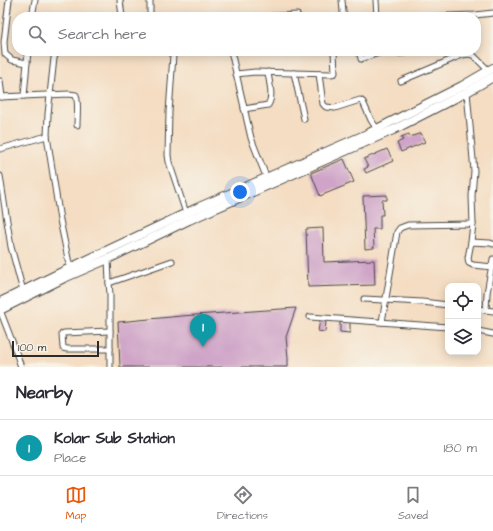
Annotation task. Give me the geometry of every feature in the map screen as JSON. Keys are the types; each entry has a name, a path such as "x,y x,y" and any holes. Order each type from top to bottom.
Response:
{"main road":[{"path":"268,181 393,130 467,92 492,72"},
{"path":"0,310 107,255 268,181 492,72"},
{"path":"0,302 70,268 107,255"}],"street":[{"path":"8,0 4,42 5,54 12,60 27,62"},
{"path":"33,12 35,0"},
{"path":"120,0 121,12"},
{"path":"150,0 150,12"},
{"path":"342,0 343,12"},
{"path":"376,0 377,12"},
{"path":"481,15 493,13"},
{"path":"24,96 28,56"},
{"path":"55,56 47,136 60,220 70,268"},
{"path":"173,56 168,155 187,217"},
{"path":"231,56 251,138 268,181"},
{"path":"236,74 255,72 332,74 335,73 334,56"},
{"path":"360,56 361,60 372,56"},
{"path":"401,82 460,56"},
{"path":"474,56 492,72"},
{"path":"244,109 268,105 270,103 271,96 268,72"},
{"path":"294,73 304,119"},
{"path":"319,74 323,104 326,107 335,108 360,100 363,102 377,129"},
{"path":"0,81 1,97 76,95 78,100 77,125"},
{"path":"467,92 474,171 472,196 473,224 468,258 469,263 473,266 492,267"},
{"path":"0,149 47,136"},
{"path":"0,176 11,247 23,291"},
{"path":"382,322 397,232 400,228 408,225 473,224"},
{"path":"471,242 493,244"},
{"path":"107,255 110,294 110,367"},
{"path":"486,310 487,293 493,259"},
{"path":"109,283 172,261"},
{"path":"364,299 445,305"},
{"path":"481,309 493,311"},
{"path":"0,310 21,367"},
{"path":"310,317 445,327"},
{"path":"110,331 62,334 63,348 110,349"},
{"path":"481,332 493,334"}],"building":[{"path":"421,133 425,142 401,152 397,143 403,140 401,137 409,134 410,137"},
{"path":"387,149 393,161 366,173 364,169 368,167 364,159"},
{"path":"344,159 354,182 320,196 311,173"},
{"path":"387,195 387,200 382,200 383,215 380,215 380,229 373,229 374,248 365,249 363,196"},
{"path":"323,228 324,262 374,260 375,285 308,287 306,229"},
{"path":"296,308 286,337 288,367 120,367 118,322"},
{"path":"320,320 326,321 325,332 318,331"},
{"path":"340,322 350,322 350,333 340,332"}],"place":[{"name":"Kolar Sub Station","path":"203,347"}]}
